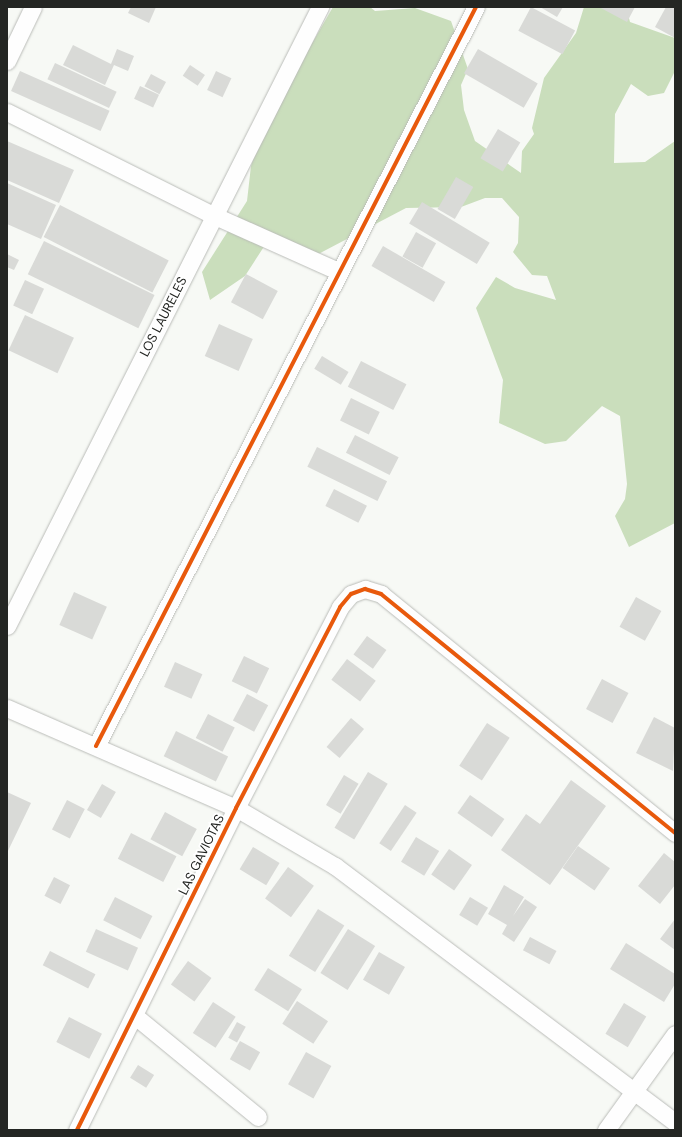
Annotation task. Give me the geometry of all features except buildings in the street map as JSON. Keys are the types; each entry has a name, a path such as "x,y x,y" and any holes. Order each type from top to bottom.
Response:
{"street":[{"path":"7,61 32,7"},
{"name":"LOS LAURELES","path":"7,626 320,7"},
{"path":"96,746 338,271 476,7"},
{"path":"7,112 215,216 338,271"},
{"name":"LAS GAVIOTAS","path":"78,1130 236,808 340,607 351,594 365,589 381,594 675,833"},
{"path":"7,708 236,808 335,866 675,1122"},
{"path":"135,1016 258,1118"},
{"path":"606,1130 675,1034"}],"green space":[{"path":"333,7 370,7 375,11 415,8 451,21 468,69 461,85 464,110 475,141 521,173 522,151 534,134 532,128 544,78 576,33 584,7 626,7 630,22 675,38 675,71 664,93 648,96 631,84 615,114 614,163 645,162 675,141 675,523 629,547 615,516 625,499 627,484 620,416 602,406 566,441 545,444 499,423 503,380 476,308 496,277 515,288 556,300 547,276 532,275 513,252 518,243 519,217 502,198 485,198 461,207 406,208 305,261 265,245 245,276 210,300 202,272 247,201 251,166 263,128"}],"cycle path":[{"path":"96,746 476,7"},
{"path":"77,1130 236,808 340,607 351,594 365,589 381,594 675,833"}]}
